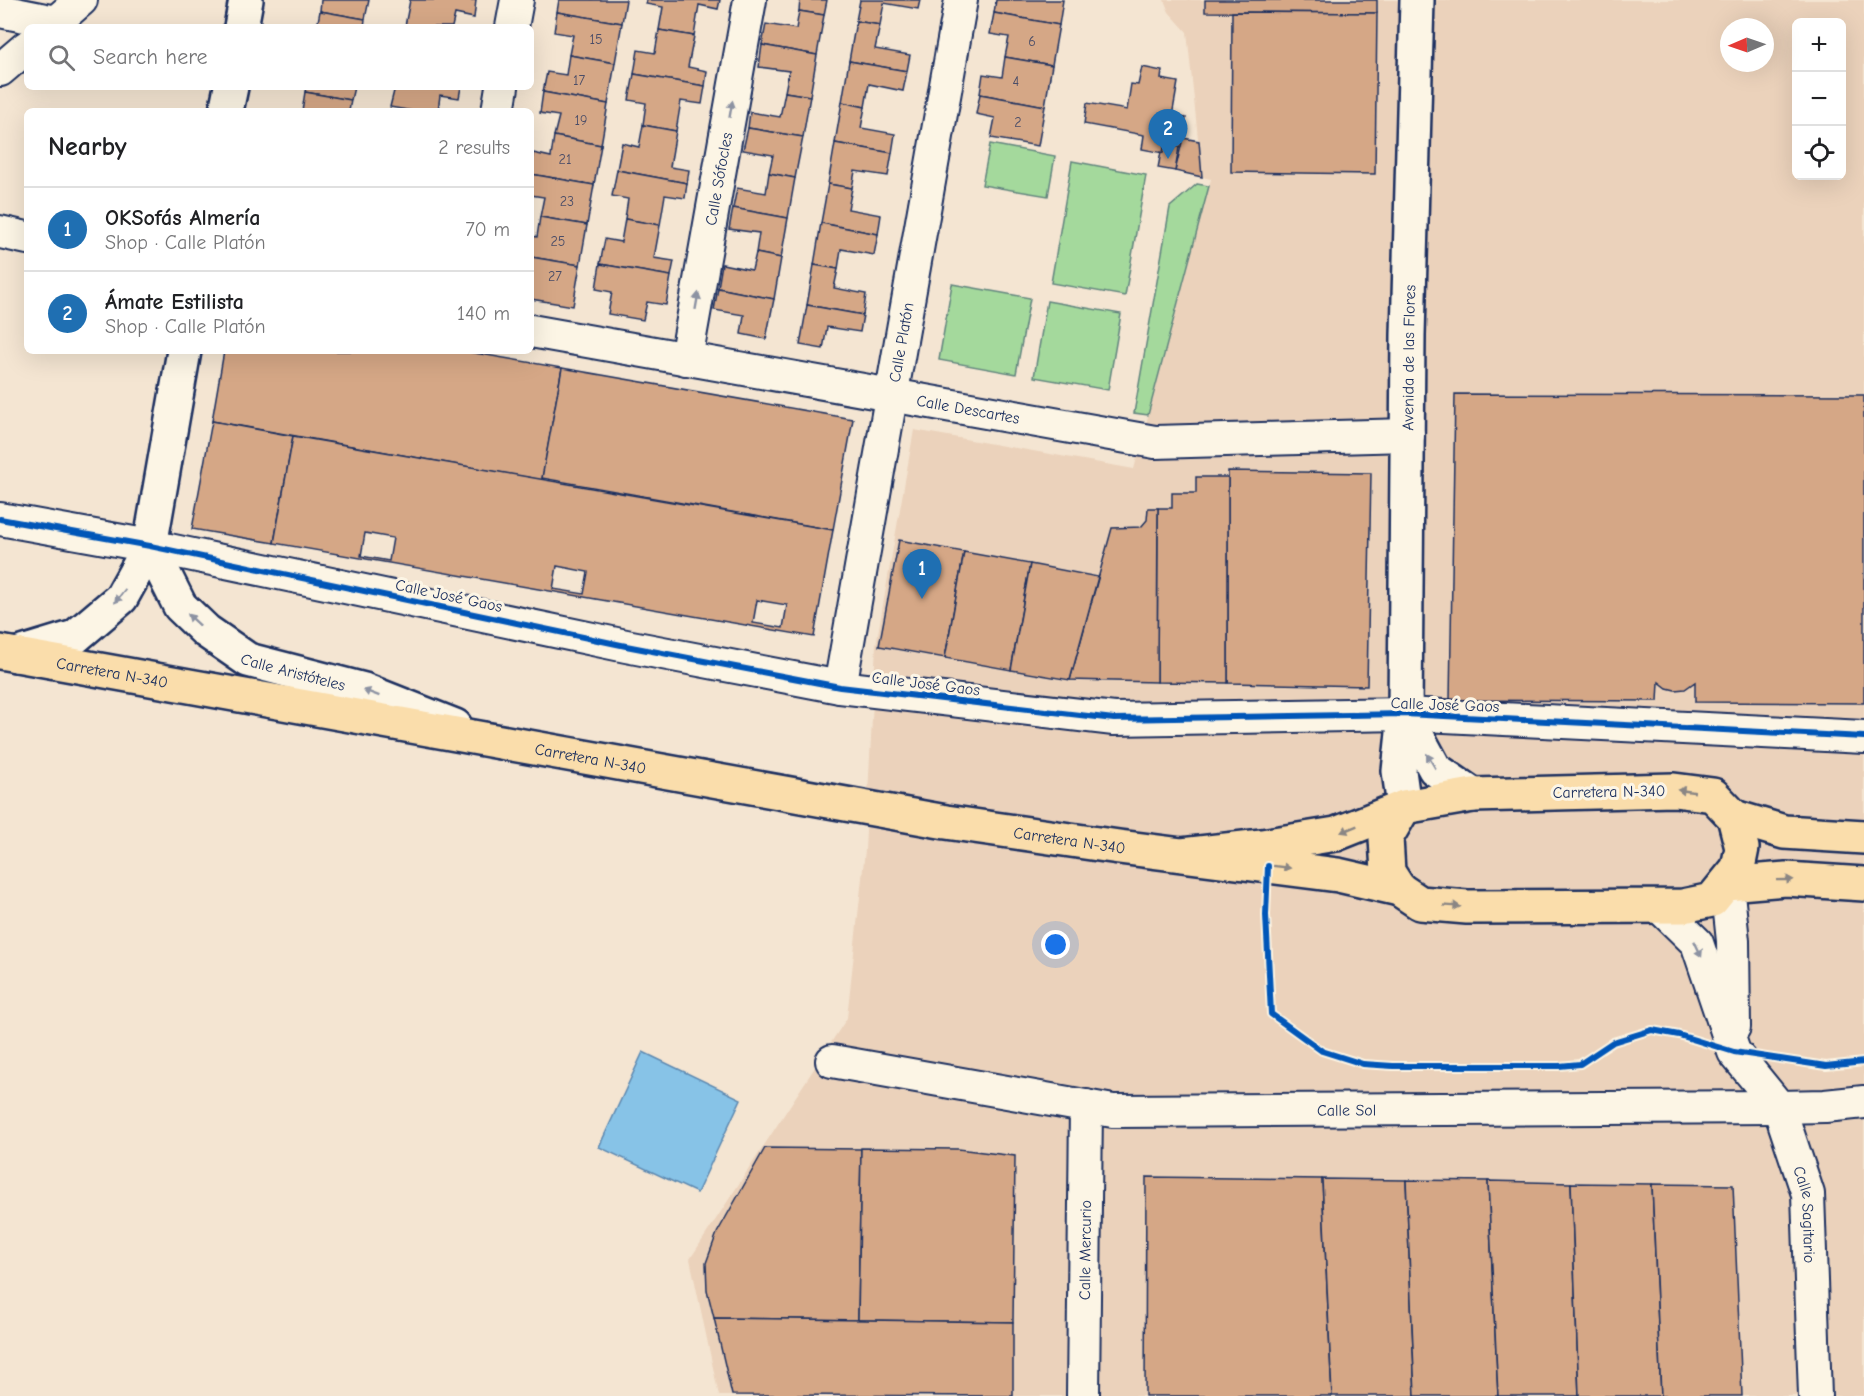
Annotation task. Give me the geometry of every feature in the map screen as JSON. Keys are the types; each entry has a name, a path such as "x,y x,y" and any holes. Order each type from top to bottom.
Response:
{"highway":[{"name":"Carretera N-340","path":"8,654 946,822 1182,855 1338,874 1399,889 1420,903 1467,907 1683,906 1712,900 1738,868 1742,848 1734,817 1713,795 1674,790 1473,795 1404,807 1336,834 1262,846 1182,855"},
{"path":"1399,889 1388,872 1386,838 1404,807"},
{"path":"1734,817 1784,832 1864,837"},
{"path":"1727,884 1786,879 1864,884"}],"street":[{"path":"54,24 81,0"},
{"path":"242,24 246,0"},
{"path":"513,24 517,0"},
{"name":"Calle Sófocles","path":"686,359 750,0"},
{"name":"Calle Platón","path":"840,687 961,0"},
{"name":"Avenida de las Flores","path":"1404,807 1399,771 1405,714 1417,0"},
{"path":"0,11 49,24"},
{"path":"0,70 24,50"},
{"path":"227,108 230,90"},
{"path":"498,108 502,90"},
{"path":"0,232 24,237"},
{"name":"Calle Descartes","path":"534,332 1155,442 1408,435"},
{"path":"8,654 75,637 121,598 150,546 183,354"},
{"name":"Calle José Gaos","path":"0,519 150,546 626,646 840,687 1114,719 1405,714 1864,737"},
{"name":"Calle Aristóteles","path":"150,546 180,606 206,631 248,660 364,690 484,738"},
{"name":"Avenida de las Flores","path":"1405,714 1435,769 1473,795"},
{"path":"1727,884 1733,941 1734,1052"},
{"name":"Calle Sagitario","path":"1659,906 1697,943 1734,1052 1779,1107 1808,1194 1815,1396"},
{"name":"Calle Sol","path":"832,1061 1113,1111 1779,1107 1864,1102"},
{"name":"Calle Mercurio","path":"1083,1396 1086,1106"}],"shaded area":[{"path":"1164,0 1864,0 1864,1396 719,1396 690,1259 847,1018 865,850 876,645 914,430 1134,469 1211,179 1202,177 1187,32 1169,12"}],"green space":[{"path":"990,144 1055,156 1048,196 982,185"},
{"path":"1072,161 1146,175 1125,296 1051,283"},
{"path":"1197,184 1209,186 1148,415 1134,413 1170,207"},
{"path":"952,284 1030,298 1016,374 939,360"},
{"path":"1047,301 1121,314 1108,390 1034,377"}],"water":[{"path":"643,1052 741,1099 697,1193 599,1147"}],"building":[{"path":"321,0 369,0 365,19 320,11"},
{"path":"410,0 476,0 474,18 455,14 453,24 405,24"},
{"path":"559,0 626,0 622,23 557,12"},
{"path":"647,0 720,0 718,9 699,5 694,36 659,30 663,7 646,4"},
{"path":"800,0 827,0 824,15 799,11"},
{"path":"860,0 920,0 918,9 884,3 880,25 856,21"},
{"path":"996,0 1063,0 1059,25 994,13"},
{"path":"1205,0 1377,0 1377,13 1205,12"},
{"path":"320,11 365,19 364,24 318,24"},
{"path":"799,11 824,15 817,55 762,45 766,24 796,29"},
{"path":"557,12 622,23 615,63 569,55 573,35 554,32"},
{"path":"1232,12 1377,13 1375,174 1231,172"},
{"path":"994,13 1059,25 1052,65 1005,57 1009,37 990,34"},
{"path":"856,21 880,25 875,49 910,55 907,71 849,61"},
{"path":"659,30 694,36 688,67 707,71 705,86 634,74 638,50 655,53"},
{"path":"762,45 817,55 810,96 785,92 789,71 759,67"},
{"path":"569,55 615,63 608,104 543,92 547,72 566,75"},
{"path":"1005,57 1052,65 1045,106 980,94 983,74 1002,77"},
{"path":"849,61 907,71 903,91 869,84 865,107 842,102"},
{"path":"1142,67 1162,71 1161,79 1178,82 1172,116 1186,118 1181,148 1165,144 1163,153 1142,149 1144,135 1084,124 1087,103 1127,110 1131,84 1138,85"},
{"path":"634,74 705,86 702,104 681,101 676,131 643,125 646,103 629,100"},
{"path":"305,90 353,90 351,100 305,92"},
{"path":"394,90 460,90 459,98 440,95 438,108 390,107"},
{"path":"305,92 351,100 350,108 302,108"},
{"path":"543,92 608,104 601,145 554,136 559,116 540,113"},
{"path":"785,92 810,96 803,137 748,128 750,112 780,117"},
{"path":"980,94 1045,106 1038,146 991,138 995,118 976,114"},
{"path":"842,102 865,107 861,128 895,134 892,153 835,143"},
{"path":"643,125 676,131 670,167 689,170 687,183 617,170 622,143 639,147"},
{"path":"748,128 803,137 795,178 769,173 773,155 743,150"},
{"path":"554,136 601,145 594,185 534,175 534,153 551,157"},
{"path":"1183,138 1199,141 1202,177 1175,171"},
{"path":"835,143 892,153 888,176 855,171 852,188 828,184"},
{"path":"1165,144 1179,147 1175,171 1158,168"},
{"path":"617,170 687,183 685,198 665,195 660,225 625,219 628,199 612,196"},
{"path":"769,173 795,178 788,218 733,208 737,188 766,193"},
{"path":"534,175 594,185 587,225 540,217 544,197 534,195"},
{"path":"828,184 852,188 848,209 881,215 878,234 821,223"},
{"path":"733,208 788,218 781,258 756,253 759,233 729,229"},
{"path":"540,217 587,225 580,265 534,257 534,236 537,237"},
{"path":"625,219 660,225 654,258 674,261 671,276 600,264 605,239 621,242"},
{"path":"821,223 878,234 874,255 841,249 838,269 814,265"},
{"path":"756,253 781,258 774,299 718,288 722,264 752,270"},
{"path":"534,257 580,265 573,306 534,300"},
{"path":"600,264 671,276 666,305 647,302 643,320 608,314 612,292 596,289"},
{"path":"814,265 838,269 834,288 866,294 863,315 807,305"},
{"path":"718,288 774,299 766,339 741,334 744,315 714,310"},
{"path":"807,305 863,315 860,332 827,327 823,349 800,345"},
{"path":"223,354 480,354 562,368 542,480 212,421"},
{"path":"562,368 853,419 833,530 542,478"},
{"path":"1455,394 1864,395 1864,703 1695,702 1695,682 1685,689 1675,690 1659,682 1658,701 1450,700"},
{"path":"212,421 293,436 274,543 192,529"},
{"path":"293,436 833,530 814,637 274,543","holes":["365,533 393,538 389,561 361,556","557,566 588,572 584,594 553,589","757,600 787,605 783,628 753,623"]},
{"path":"1228,471 1371,473 1367,686 1228,683"},
{"path":"1196,477 1228,477 1228,683 1157,682 1158,508 1172,508 1172,493 1196,493"},
{"path":"1148,508 1158,508 1157,682 1070,680 1112,528 1141,527 1147,520"},
{"path":"899,540 964,552 945,658 879,646"},
{"path":"964,552 1030,564 1011,670 945,658"},
{"path":"1030,564 1098,577 1070,680 1011,670"},
{"path":"765,1148 861,1149 858,1320 714,1318 707,1290 706,1263 717,1233"},
{"path":"861,1148 958,1149 1015,1156 1013,1322 858,1320"},
{"path":"1146,1177 1322,1179 1332,1396 1145,1396"},
{"path":"1322,1179 1406,1180 1415,1396 1332,1396"},
{"path":"1406,1180 1488,1181 1498,1396 1415,1396"},
{"path":"1488,1181 1571,1183 1579,1396 1498,1396"},
{"path":"1571,1183 1652,1184 1661,1396 1579,1396"},
{"path":"1652,1184 1733,1185 1742,1396 1661,1396"},
{"path":"714,1318 1013,1322 1013,1396 732,1395"}],"cycle path":[{"path":"0,519 150,546 626,646 840,687 1114,719 1405,714 1864,737"},
{"path":"1268,866 1266,915 1271,1014 1322,1051 1363,1064 1393,1066 1559,1066 1580,1064 1613,1042 1652,1030 1679,1035 1734,1052 1826,1066 1864,1062"}],"place":[{"name":"Ámate Estilista","path":"1168,159"},
{"name":"OKSofás Almería","path":"922,599"}]}
